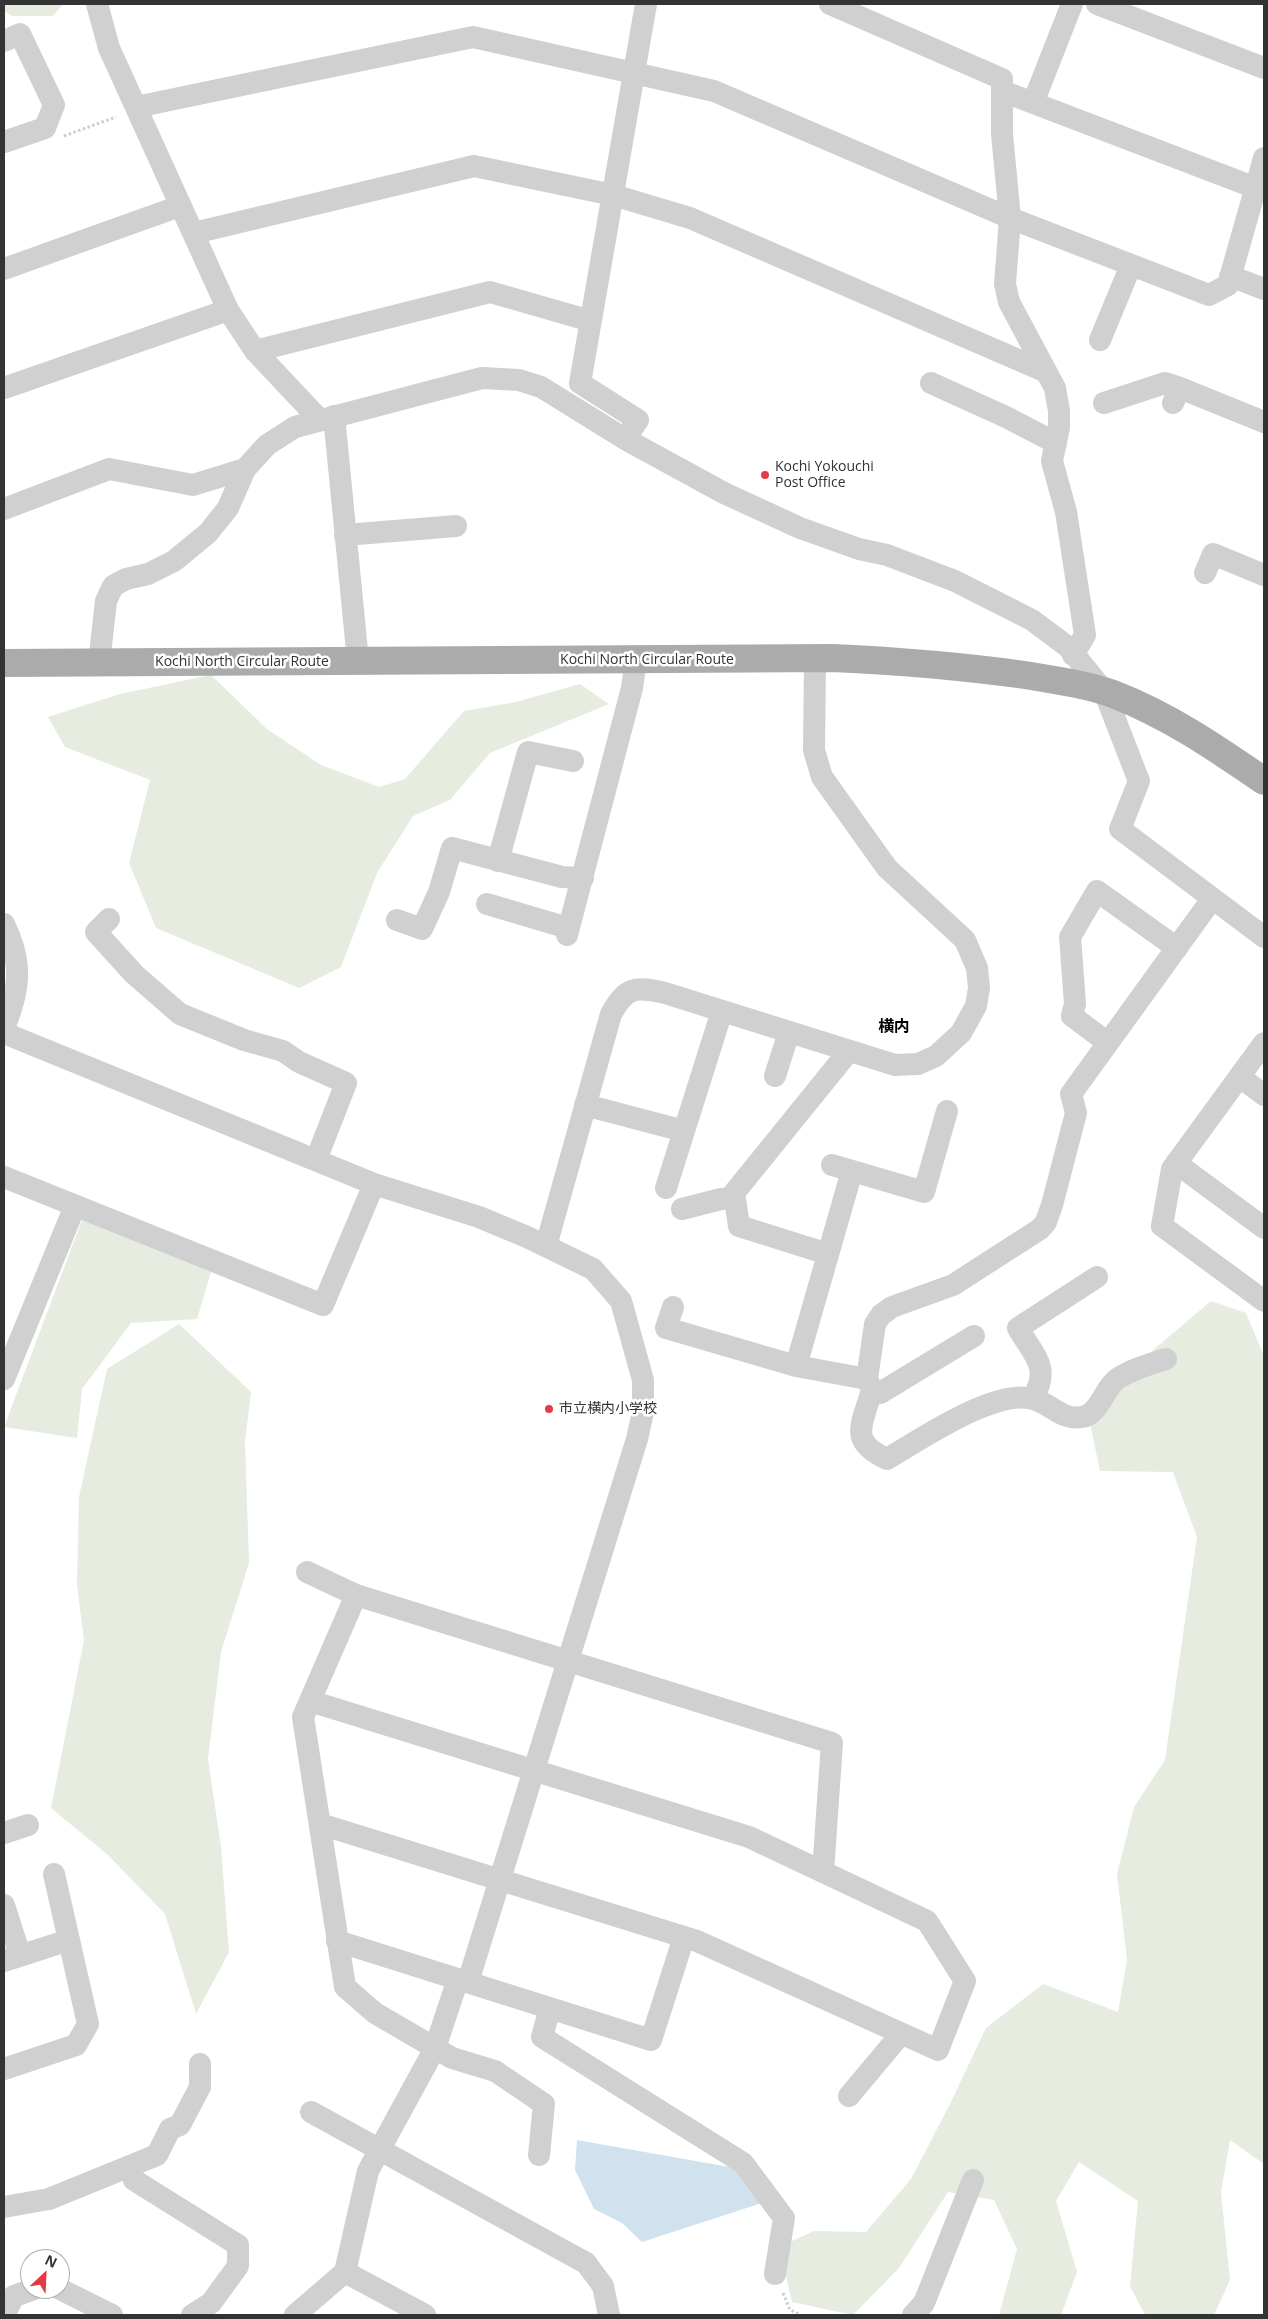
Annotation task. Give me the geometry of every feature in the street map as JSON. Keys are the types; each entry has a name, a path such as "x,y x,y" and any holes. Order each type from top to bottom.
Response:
{"main road":[{"name":"Kochi North Circular Route","path":"4,663 815,659 922,662 1049,679 1104,691 1164,716 1264,780"}],"street":[{"path":"96,4 109,48 228,310 255,350 327,418 346,535 358,661"},
{"path":"625,439 638,420 580,382 646,4"},
{"path":"830,4 1002,79 1002,134 1010,218 1005,284 1009,302 1044,371 1055,388 1060,426 1052,461 1066,512 1085,636 1074,654"},
{"path":"1033,103 1072,4"},
{"path":"1096,4 1264,68"},
{"path":"4,41 20,34 54,105 45,128 4,142"},
{"path":"136,107 473,37 714,91 1010,218 1209,295 1228,285 1264,162"},
{"path":"1002,91 1256,188"},
{"path":"194,233 474,166 613,195 690,218 1044,371"},
{"path":"4,269 180,206"},
{"path":"1100,340 1131,265"},
{"path":"1230,276 1264,289"},
{"path":"255,350 490,292 591,321"},
{"path":"4,388 228,310"},
{"path":"99,663 106,601 113,586 126,579 148,574 174,561 208,533 228,508 245,469 266,445 280,435 295,426 482,378 498,377 520,380 541,387 625,439 724,493 800,528 859,549 887,555 955,581 1032,620 1068,647 1104,691 1139,781 1120,830 1264,937"},
{"path":"931,383 1006,417 1056,443"},
{"path":"1104,403 1165,383 1176,396 1264,422"},
{"path":"4,509 109,469 193,484 245,469"},
{"path":"346,535 456,526"},
{"path":"1205,573 1213,554 1264,575"},
{"path":"546,1246 611,1014 620,997 634,990 649,990 895,1065 918,1064 936,1056 961,1033 970,1020 976,1006 979,988 977,968 964,940 957,930 909,890 887,868 822,778 814,750 815,659"},
{"path":"488,904 567,931 583,878 632,688 636,660"},
{"path":"498,860 528,752 574,761"},
{"path":"397,920 422,929 439,892 452,848 562,877 583,878"},
{"path":"1108,1043 1072,1016 1075,1004 1070,936 1096,891 1177,948"},
{"path":"1166,1359 1138,1368 1115,1380 1098,1405 1084,1417 1069,1418 1032,1398 1012,1399 984,1405 887,1459 871,1451 862,1442 860,1431 870,1385 875,1324 881,1315 892,1307 953,1285 1040,1230 1046,1222 1052,1205 1076,1113 1071,1094 1212,899"},
{"path":"109,919 96,932 134,974 180,1014 244,1040 282,1051 299,1062 346,1083 316,1160"},
{"path":"4,924 12,940 18,964 18,984 14,1003 4,1028"},
{"path":"666,1188 722,1011"},
{"path":"775,1076 789,1032"},
{"path":"4,1033 374,1184 480,1217 593,1269 621,1301 642,1380 643,1412 637,1439 500,1880 463,1980 435,2048 368,2171 345,2272 295,2315"},
{"path":"1264,1043 1172,1169 1162,1226 1264,1300"},
{"path":"828,1254 739,1226 734,1193 849,1051"},
{"path":"1240,1077 1264,1095"},
{"path":"585,1105 684,1131"},
{"path":"796,1366 828,1254 842,1168 924,1192 947,1111"},
{"path":"1176,1163 1264,1228"},
{"path":"4,1177 323,1305 374,1184"},
{"path":"682,1209 721,1199 735,1198"},
{"path":"4,1379 75,1206"},
{"path":"1032,1398 1041,1384 1042,1369 1018,1328 1097,1277"},
{"path":"673,1307 666,1328 796,1366 870,1385 880,1393 974,1336"},
{"path":"307,1572 356,1595 832,1744 823,1872"},
{"path":"356,1595 303,1717 344,1987 375,2013 452,2058 495,2071 544,2104 539,2155"},
{"path":"310,1701 749,1837 927,1920 965,1981 938,2050 684,1937 320,1824"},
{"path":"4,1833 28,1825"},
{"path":"4,2069 76,2045 88,2024 54,1874"},
{"path":"4,1905 12,1958 69,1940"},
{"path":"337,1940 652,2040 684,1937"},
{"path":"550,2008 542,2037 743,2163 784,2218 775,2274"},
{"path":"849,2096 901,2034"},
{"path":"4,2207 49,2199 157,2156 170,2128 180,2125 200,2087 200,2064"},
{"path":"310,2112 586,2263 603,2286 609,2315"},
{"path":"130,2166 134,2180 238,2245 238,2266 211,2303 192,2315"},
{"path":"914,2315 924,2304 973,2180"},
{"path":"345,2272 425,2315"},
{"path":"4,2315 14,2296 20,2294"},
{"path":"70,2294 112,2315"}],"path":[{"path":"45,128 56,134 66,136 136,107"},
{"path":"775,2274 790,2310 802,2315"}],"shaded area":[{"path":"4,4 63,4 53,16 12,16 4,11"},
{"path":"211,675 267,729 321,765 379,787 405,779 464,711 516,702 580,684 609,704 490,753 450,800 413,816 377,873 341,967 299,988 156,928 129,863 150,780 65,747 48,717 120,694"},
{"path":"82,1220 211,1272 197,1319 131,1323 82,1389 77,1438 4,1427"},
{"path":"1211,1301 1246,1313 1264,1356 1264,2164 1230,2140 1221,2192 1230,2280 1214,2315 1145,2315 1130,2286 1138,2201 1079,2162 1056,2201 1077,2272 1061,2315 999,2315 1017,2249 994,2200 948,2192 899,2268 853,2315 792,2302 779,2247 814,2231 866,2232 911,2179 950,2104 986,2028 1043,1984 1118,2012 1127,1960 1117,1874 1134,1807 1165,1760 1197,1537 1173,1472 1100,1471 1088,1414 1152,1351"},
{"path":"179,1324 251,1392 245,1441 249,1563 221,1652 208,1759 221,1847 229,1952 196,2014 165,1914 108,1855 51,1808 84,1640 77,1585 79,1497 107,1369"}],"water":[{"path":"577,2140 735,2168 762,2203 642,2242 622,2223 594,2209 575,2170"}],"place":[{"name":"Kochi Yokouchi Post Office","path":"765,475"},
{"name":"市立横内小学校","path":"549,1409"}],"district":[{"name":"横内","path":"894,1027"}]}
